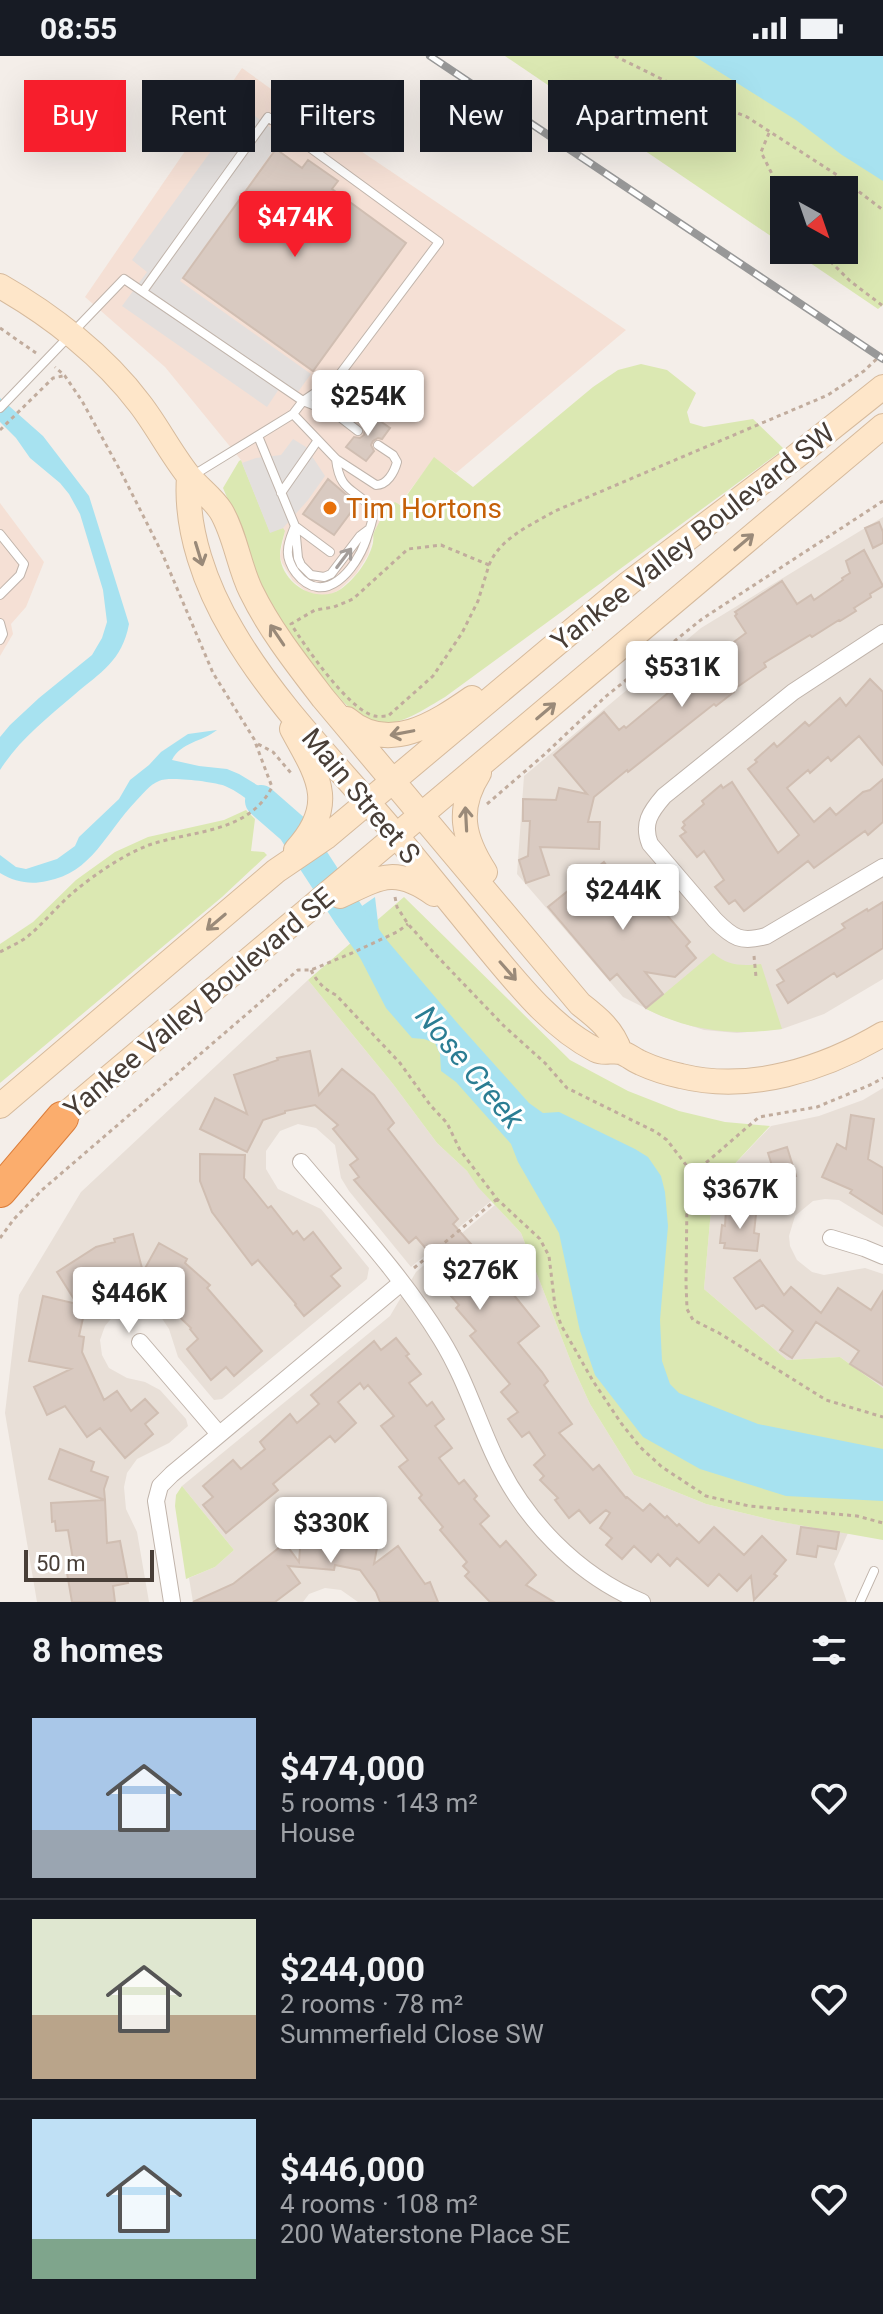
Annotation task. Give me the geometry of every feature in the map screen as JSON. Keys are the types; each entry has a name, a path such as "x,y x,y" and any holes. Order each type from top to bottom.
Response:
{"highway":[{"path":"0,1191 62,1118"}],"main road":[{"name":"Main Street S","path":"0,286 31,304 71,336 108,368 139,403 189,477 222,513 249,588 294,660 580,1004 605,1025 615,1038 620,1052"},
{"name":"Yankee Valley Boulevard SW","path":"368,802 629,583 883,387"},
{"name":"Yankee Valley Boulevard SW","path":"423,815 883,426"},
{"name":"Main Street S","path":"189,477 187,501 200,558 231,630 269,688 535,1003 560,1025 601,1052 620,1052 662,1071 713,1081 748,1081 782,1076 818,1065 883,1034"},
{"path":"323,698 353,724 368,732 391,736 416,731 476,695 629,583"},
{"path":"269,688 309,761 318,781 322,804 314,825 276,871"},
{"path":"487,761 467,797 464,818 467,834 480,864 543,959"},
{"name":"Yankee Valley Boulevard SE","path":"0,1106 276,871 326,837 368,802"},
{"name":"Yankee Valley Boulevard SE","path":"0,1168 423,815"},
{"path":"309,911 363,885 393,876 415,881 458,911"}],"street":[{"path":"883,633 756,719 664,796 647,821 646,833 650,844 715,920 737,938 753,940 766,936 883,867"},
{"path":"301,1162 423,1309 459,1367 494,1455 528,1513 577,1563 600,1580 642,1602"},
{"path":"831,1238 883,1256"},
{"path":"172,1602 156,1501 160,1486 400,1281"},
{"path":"140,1342 219,1434"}],"lane":[{"path":"143,291 268,117 439,242 337,378 303,401 293,414 189,477"},
{"path":"0,408 124,279 303,401 336,414 358,431"},
{"path":"293,414 336,459 376,485 382,485 395,470 397,462 393,455 378,445"},
{"path":"258,436 295,526 330,552"},
{"path":"281,493 318,440"},
{"path":"295,526 287,553 293,570 315,588 330,586 359,559 373,521 373,510 341,484 336,459"},
{"path":"0,534 24,564 20,575 0,595"},
{"path":"0,623 3,634 0,640"},
{"path":"860,1602 874,1571"}],"path":[{"path":"615,56 698,97 747,117 837,175 883,210"},
{"path":"770,132 761,152 773,176"},
{"path":"833,264 883,306"},
{"path":"0,328 65,376 82,401 162,553 213,673 256,743 272,787 251,812 220,828 149,845 113,864 76,890 26,939 0,952"},
{"path":"489,565 441,545 408,549 353,599 334,607 315,610 291,624 329,677 354,703 374,716 388,716 433,676 462,633 478,601 493,555 513,536 555,511 828,395 864,371 883,353"},
{"path":"0,430 53,378 65,376"},
{"path":"487,805 605,697 702,619 883,501"},
{"path":"256,743 273,752 292,773"},
{"path":"0,1238 42,1190 298,970 311,970 352,953 408,924"},
{"path":"753,940 756,977"},
{"path":"311,970 317,981 336,995 400,1063 447,1123 460,1150 497,1199 540,1239 549,1256 555,1306 561,1325 621,1423 640,1447 662,1467 706,1496 749,1506 857,1516 883,1523"},
{"path":"693,1174 687,1198 686,1283 687,1309 693,1320 826,1400 883,1417"},
{"path":"400,1281 497,1199"}],"shaded area":[{"path":"242,68 271,89 271,152 362,152 626,330 456,473 434,458 399,505 381,520 368,555 356,574 329,595 307,592 293,581 280,556 285,531 270,533 241,460 165,367 85,297 184,152 255,152 255,80 234,80"},
{"path":"255,116 271,128 272,152 180,281 311,374 295,396 281,386 267,407 122,306 147,272 132,260 210,152 255,152"},
{"path":"293,439 306,447 325,476 283,528 270,533 242,463 281,455"},
{"path":"0,503 44,562 26,607 11,624 13,634 0,656"},
{"path":"883,517 883,979 824,1014 782,1029 737,1033 704,1030 661,1016 623,997 517,874 524,776 701,628"},
{"path":"308,980 437,1143 467,1171 491,1201 411,1267 349,1191 341,1178 335,1145 316,1128 298,1124 280,1131 266,1151 266,1169 278,1189 321,1209 369,1268 367,1279 222,1399 214,1400 178,1357 169,1329 159,1314 135,1306 115,1314 105,1326 100,1340 102,1355 109,1368 160,1390 186,1419 188,1426 169,1443 137,1459 127,1473 124,1487 126,1509 137,1532 149,1602 37,1602 5,1413 19,1295 81,1192"},
{"path":"883,1088 883,1227 839,1200 825,1199 813,1201 795,1216 789,1236 797,1260 812,1272 824,1275 865,1268 883,1274 883,1388 840,1357 787,1360 704,1289 713,1187 771,1126 819,1116 863,1100"},
{"path":"495,1205 521,1233 590,1404 634,1475 706,1504 776,1521 848,1533 834,1564 847,1602 358,1602 341,1590 325,1588 309,1594 303,1602 193,1602 189,1578 215,1567 234,1550 182,1486 390,1316 416,1272"}],"green space":[{"path":"505,56 883,56 883,305 878,309 812,264 858,264 858,176 770,176 770,236 647,152 736,152 736,80 548,80 548,85"},
{"path":"641,364 667,370 696,393 687,412 690,423 704,427 753,419 784,449 445,697 395,722 371,722 355,713 304,656 267,597 223,488 239,461 270,532 283,528 285,531 280,556 287,575 302,589 312,593 332,593 346,585 361,569 382,513 395,502 400,505 434,457 473,487 593,387 618,370"},
{"path":"246,810 255,819 251,851 267,855 222,897 0,1083 0,944 33,922 76,880 115,852 148,837 224,820"},
{"path":"404,897 570,1060 628,1091 679,1111 725,1122 770,1126 713,1187 704,1289 787,1360 840,1357 883,1388 883,1540 776,1521 706,1504 634,1475 590,1404 521,1233 467,1171 437,1143 308,980"},
{"path":"713,953 736,964 761,964 782,1029 747,1032 712,1030 646,1009"},
{"path":"182,1486 234,1550 215,1567 186,1579 175,1506 176,1495"}],"water":[{"path":"694,56 883,56 883,181 796,120"},
{"path":"0,398 43,436 89,496 129,624 126,637 109,665 34,730 0,770 0,737 39,698 92,655 107,622 103,590 80,514 60,483 30,458 0,422"},
{"path":"217,730 181,749 172,760 227,769 262,788 299,822 287,836 234,790 192,780 164,780 146,790 97,850 63,877 29,883 0,873 0,855 16,867 26,869 57,859 75,846 79,837 119,799 130,780 161,752 188,734"},
{"path":"375,897 379,931 529,1103 543,1113 559,1112 635,1149 648,1157 661,1176 668,1226 660,1320 662,1361 670,1384 679,1393 758,1424 883,1449 883,1501 786,1496 700,1469 643,1437 595,1375 580,1331 559,1233 511,1144 456,1082 441,1071 440,1054 435,1043 412,1038 386,1008 354,946 336,924"}],"building":[{"path":"274,152 280,152 302,168 308,160 338,181 332,189 406,243 313,371 183,278"},
{"path":"370,414 390,428 382,439 373,441 374,451 366,461 346,447 354,437 364,435 362,425"},
{"name":"Tim Hortons","path":"328,479 357,504 334,535 303,514"},
{"path":"879,522 883,543 873,548 865,528"},
{"path":"864,550 883,586 854,608 856,611 764,663 766,667 594,797 588,822 600,822 599,849 540,847 549,875 526,883 519,860 528,856 530,821 523,821 523,799 556,800 559,788 587,794 554,755 604,712 619,730 624,726 626,728 680,683 682,686 746,633 735,612 750,602 782,581 797,604 811,595 814,600 850,573 846,561"},
{"path":"870,679 883,692 883,765 859,736 831,761 828,757 787,788 814,822 830,808 836,815 883,779 883,822 868,835 865,831 814,868 808,861 744,911 735,900 729,904 715,887 724,880 704,851 697,857 680,836 686,832 682,828 685,825 683,822 721,785 723,788 732,782 778,853 799,835 748,769 774,743 777,747 805,722 809,726 840,698 846,706"},
{"path":"604,862 618,881 627,874 651,904 655,901 690,942 686,946 696,958 675,977 645,972 663,994 646,1008 617,974 610,980 548,907"},
{"path":"883,902 883,948 837,977 834,973 788,1003 777,985 784,981 777,970 845,928 842,924"},
{"path":"310,1051 319,1095 342,1069 374,1095 394,1123 388,1129 458,1219 453,1224 514,1292 539,1326 518,1343 548,1381 544,1385 572,1424 559,1433 593,1470 599,1465 626,1498 643,1511 650,1504 665,1518 667,1516 677,1526 679,1524 699,1543 714,1527 744,1555 762,1536 786,1560 774,1574 777,1576 754,1600 751,1576 737,1591 719,1574 708,1586 677,1558 670,1566 658,1554 651,1562 634,1546 622,1559 606,1545 612,1538 600,1528 610,1513 606,1510 590,1523 579,1510 569,1518 555,1500 558,1498 540,1480 544,1476 534,1465 545,1455 529,1432 522,1437 508,1419 518,1412 501,1392 510,1384 470,1336 476,1331 456,1308 459,1305 434,1277 440,1272 431,1262 435,1259 416,1237 409,1243 354,1180 359,1177 350,1165 358,1159 333,1129 338,1125 315,1105 285,1111 263,1120 247,1152 200,1129 215,1098 247,1114 234,1075 277,1058"},
{"path":"851,1115 874,1119 868,1159 883,1168 883,1214 850,1193 852,1190 822,1177 837,1144 846,1149"},
{"path":"787,1147 796,1176 786,1179 771,1208 737,1190 743,1178 748,1181 752,1174 779,1188 768,1153"},
{"path":"200,1154 245,1155 244,1178 268,1208 271,1206 293,1234 297,1231 304,1240 313,1232 341,1268 331,1276 340,1286 304,1316 258,1260 252,1265 212,1212 200,1181"},
{"path":"726,1210 756,1214 754,1233 759,1234 757,1251 724,1248 725,1243 720,1243"},
{"path":"133,1234 143,1272 159,1243 187,1259 185,1263 210,1285 207,1288 262,1351 234,1376 226,1367 211,1380 187,1349 198,1339 163,1301 134,1286 114,1291 85,1309 79,1336 84,1337 82,1352 104,1400 117,1391 131,1411 145,1399 158,1413 145,1424 153,1434 125,1458 100,1428 87,1437 65,1406 47,1415 34,1387 71,1369 29,1361 43,1296 77,1304 57,1272 96,1247"},
{"path":"760,1260 784,1295 791,1287 821,1313 838,1288 871,1310 883,1291 883,1385 850,1364 859,1351 816,1322 792,1358 780,1350 793,1331 763,1305 756,1309 734,1278"},
{"path":"396,1338 421,1374 409,1383 427,1406 432,1402 444,1419 435,1426 452,1448 439,1458 459,1484 464,1480 477,1496 474,1499 489,1516 480,1524 500,1547 506,1541 536,1575 526,1585 554,1602 490,1602 465,1576 469,1572 463,1566 467,1562 440,1530 443,1527 399,1467 408,1460 381,1426 394,1416 368,1385 364,1389 360,1383 338,1402 356,1423 335,1442 330,1436 273,1484 278,1490 226,1533 203,1505 213,1497 203,1486 233,1460 241,1469 265,1449 260,1442 290,1414 297,1423 319,1404 311,1395 374,1341 381,1350"},
{"path":"60,1449 94,1462 91,1471 108,1477 104,1489 105,1500 49,1479"},
{"path":"105,1500 107,1543 120,1541 128,1583 113,1586 115,1602 72,1602 67,1573 75,1571 68,1530 56,1531 51,1503"},
{"path":"313,1515 381,1526 374,1564 398,1546 425,1584 430,1582 438,1602 380,1602 360,1570 335,1565 334,1570 288,1566 300,1583 275,1602 193,1602 233,1584 285,1543 299,1562 302,1522 312,1523"},
{"path":"801,1527 839,1532 836,1549 818,1546 816,1557 797,1554"}],"waterway":[{"name":"Nose Creek","path":"261,801 293,829 375,951"}],"railway":[{"path":"430,56 883,359"}],"place":[{"name":"Tim Hortons","path":"330,508"}]}
